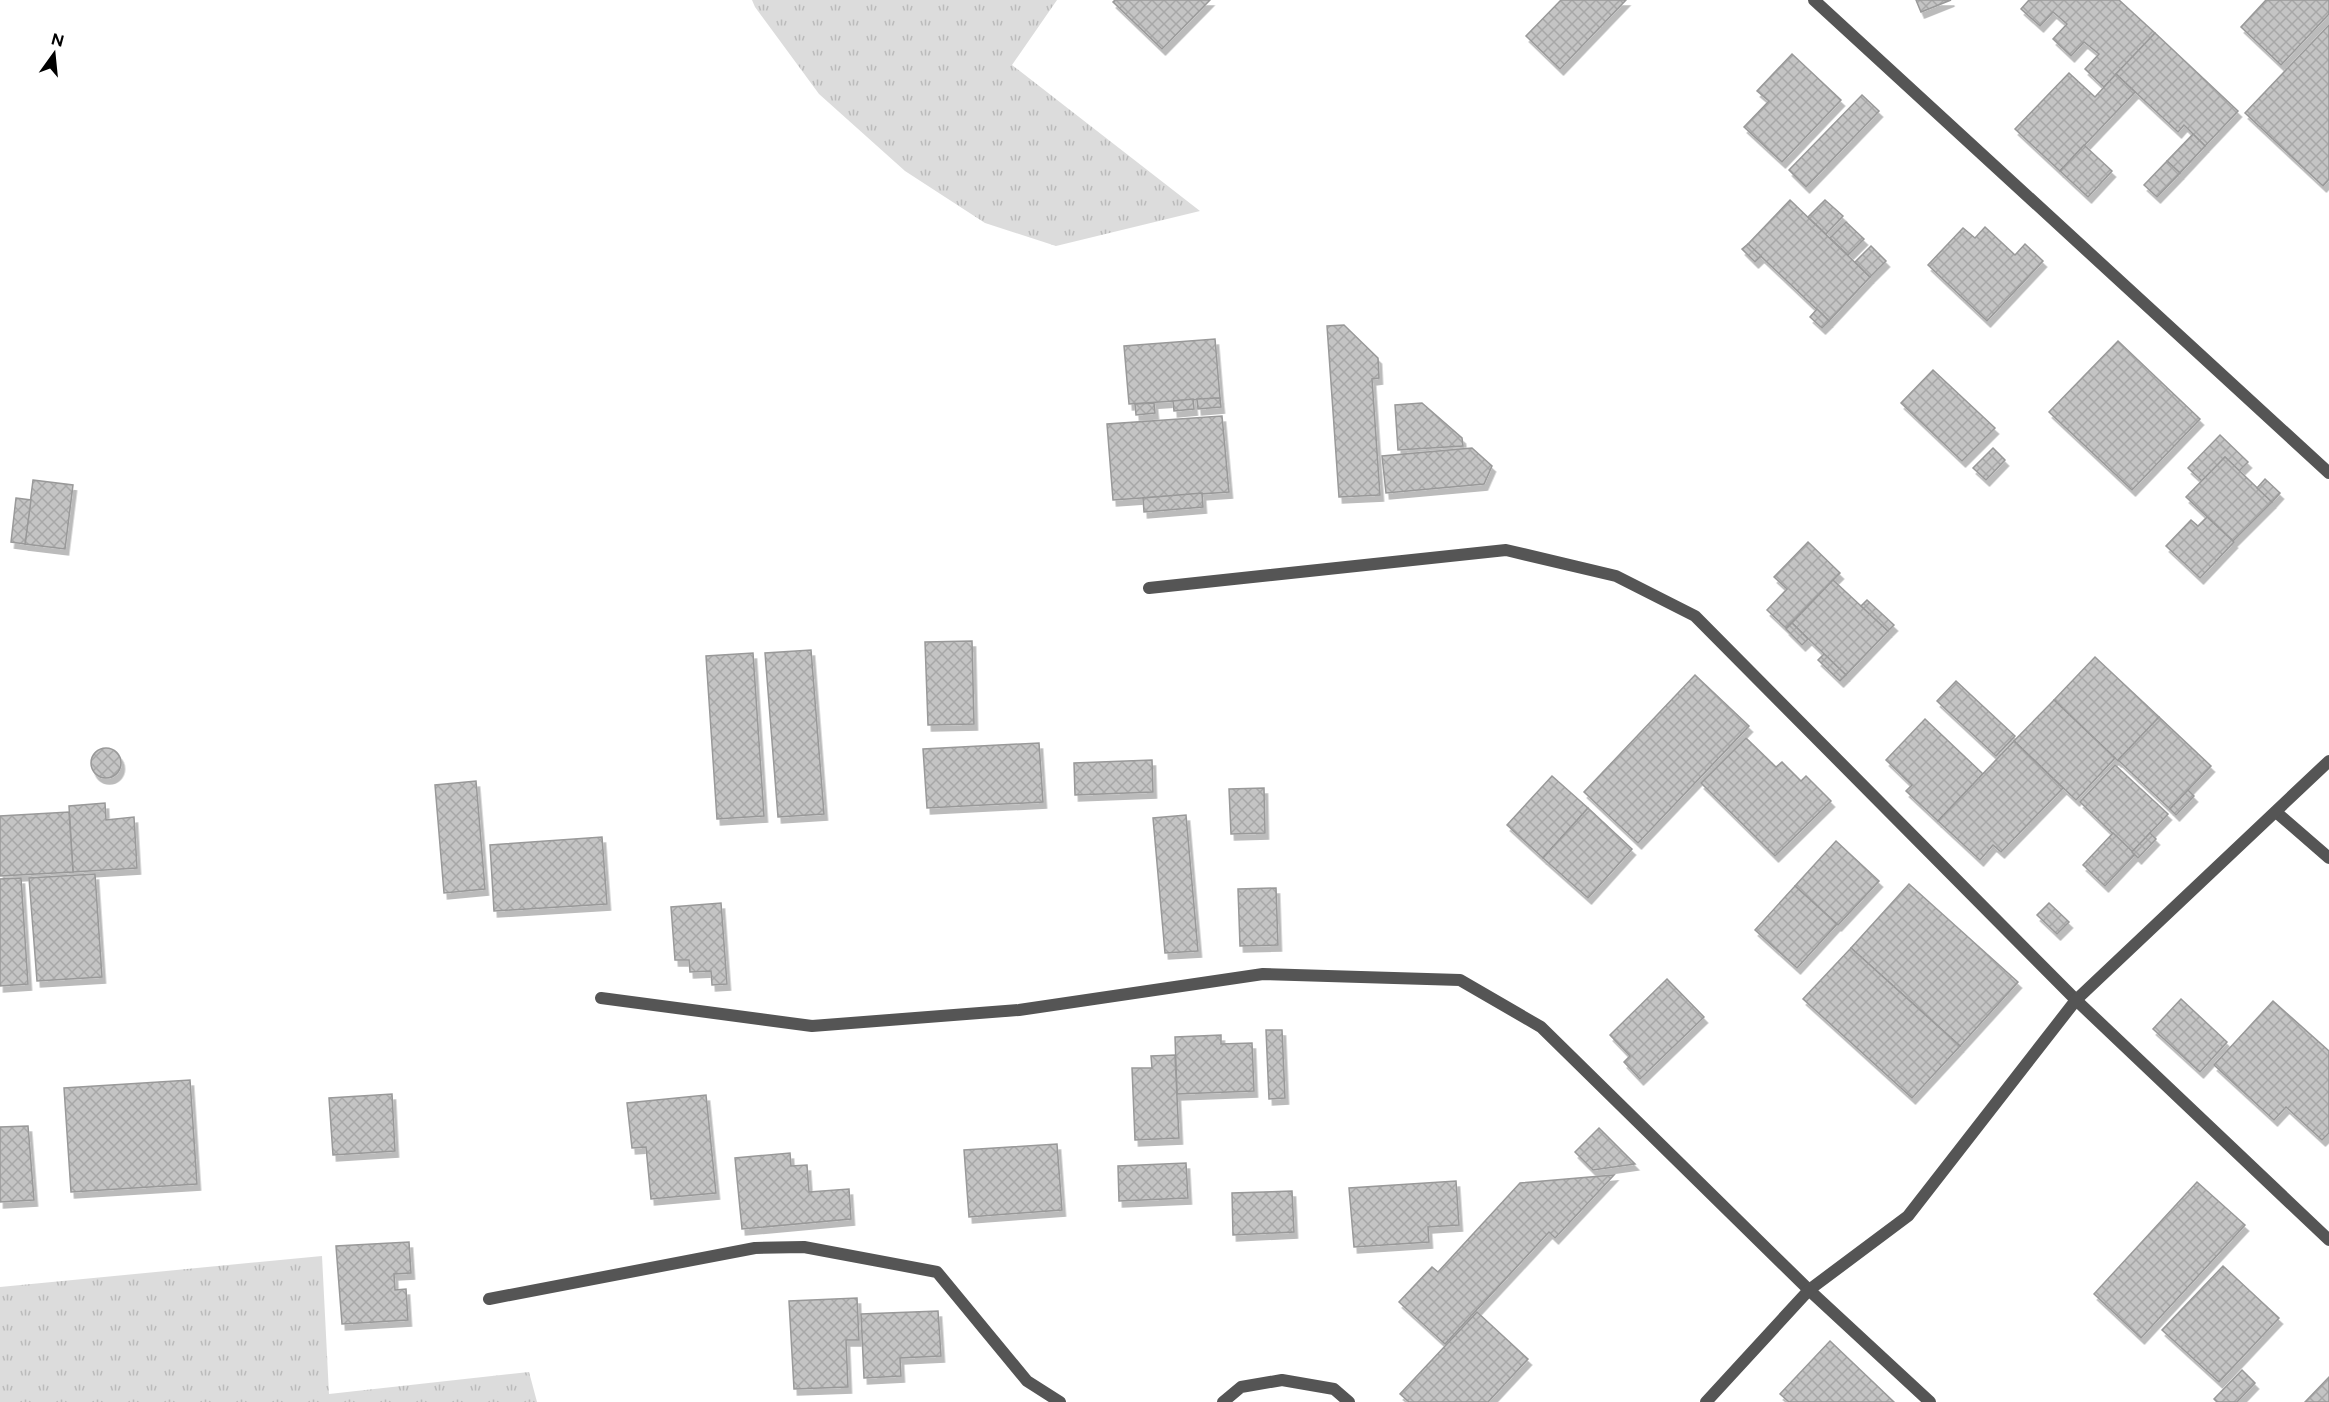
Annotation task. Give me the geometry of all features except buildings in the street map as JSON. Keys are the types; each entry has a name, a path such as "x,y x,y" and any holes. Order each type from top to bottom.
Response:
{"street":[{"path":"1814,0 2329,472"},
{"path":"1149,588 1506,550 1616,576 1695,616 2076,1000 2329,1240"},
{"path":"1706,1402 1809,1290 1908,1216 2076,1000 2329,760"},
{"path":"2276,812 2329,858"},
{"path":"601,998 812,1026 1019,1010 1263,975 1460,980 1541,1027 1809,1290 1930,1402"},
{"path":"489,1299 755,1248 804,1247 937,1272 1027,1381 1060,1402"},
{"path":"1223,1402 1241,1387 1282,1380 1334,1389 1349,1402"}],"green space":[{"path":"752,0 1057,0 1012,65 1200,211 1056,246 985,223 905,171 819,94"},
{"path":"322,1256 329,1394 529,1372 537,1402 0,1402 0,1287"}]}
